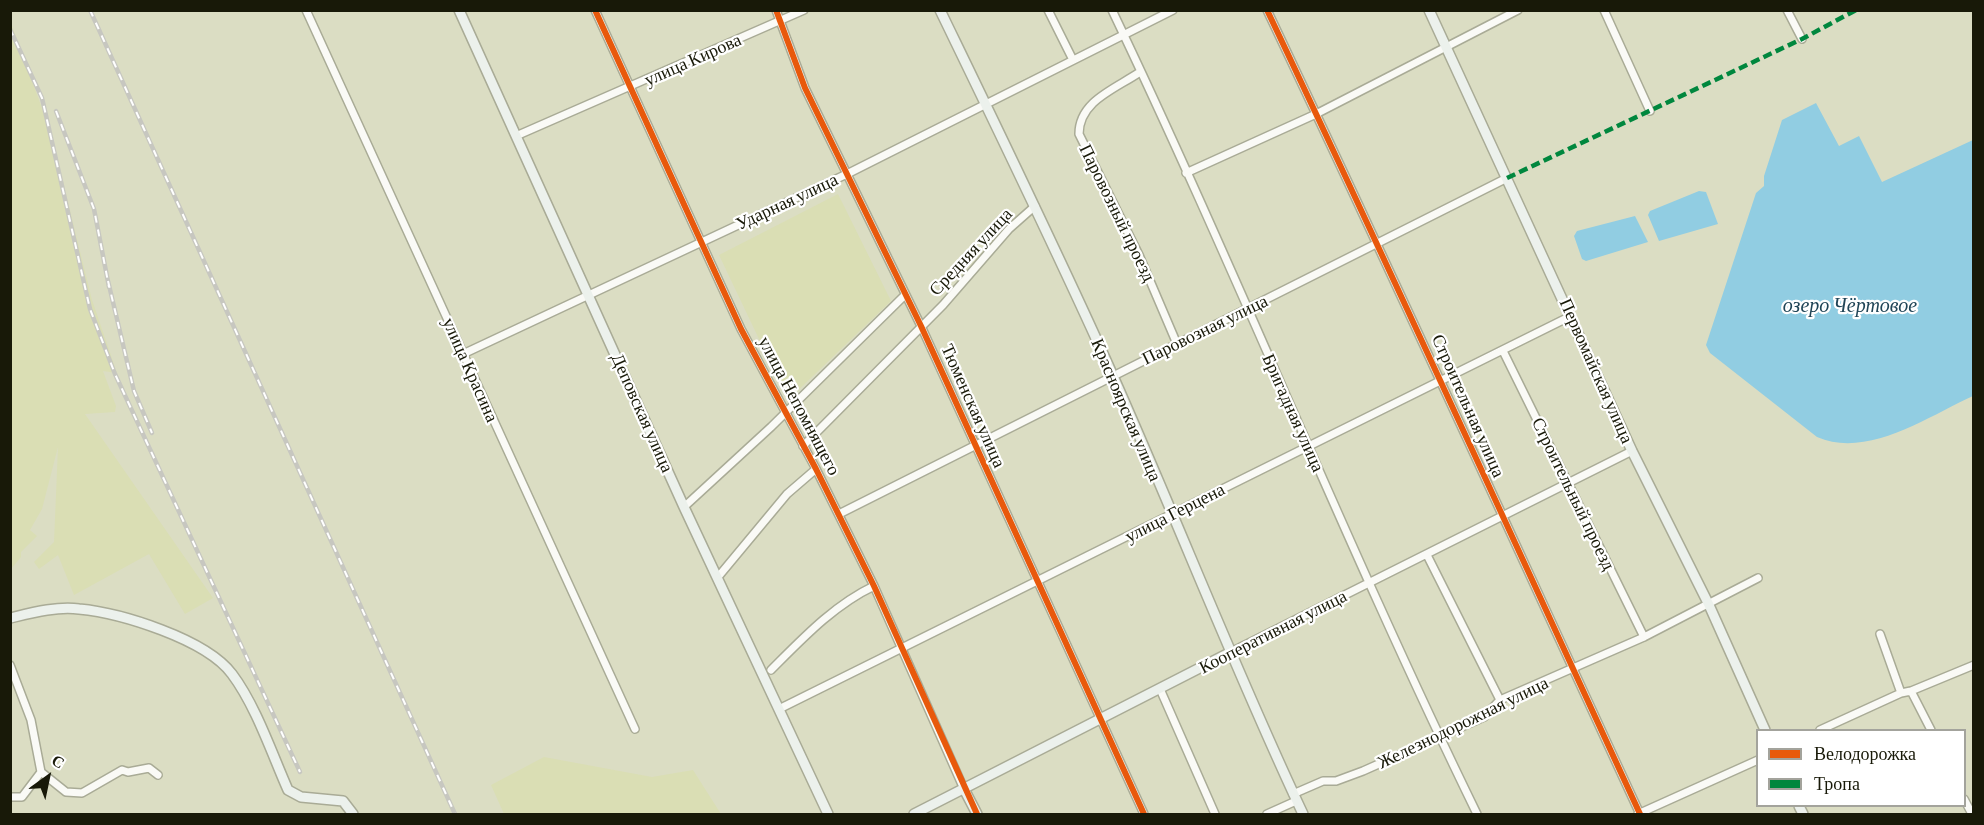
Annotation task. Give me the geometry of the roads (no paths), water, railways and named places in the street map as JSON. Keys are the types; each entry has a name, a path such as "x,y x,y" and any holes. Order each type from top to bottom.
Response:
{"main road":[{"name":"Деповская улица","path":"459,10 684,507 828,814"},
{"name":"Красноярская улица","path":"940,10 1035,206 1113,376 1229,653 1303,814"},
{"name":"Первомайская улица","path":"1429,10 1632,451 1709,605 1765,729"},
{"path":"10,618 77,608 132,619 169,634 212,656 232,673 288,790 301,796 343,801 353,814"},
{"name":"Кооперативная улица","path":"914,814 1102,720 1229,653"},
{"name":"улица Непомнящего","path":"964,789 976,814"}],"street":[{"name":"улица Красина","path":"306,10 634,729"},
{"name":"улица Непомнящего","path":"595,10 699,242 784,412 840,514 964,789"},
{"name":"Тюменская улица","path":"776,10 805,88 849,173 921,326 1144,814"},
{"name":"улица Кирова","path":"516,136 782,22 804,10"},
{"path":"1048,10 1073,60"},
{"name":"Бригадная улица","path":"1112,10 1248,309 1306,446 1439,737 1477,814"},
{"name":"Ударная улица","path":"463,354 849,173 1073,60 1124,37 1173,10"},
{"name":"Строительная улица","path":"1267,10 1378,243 1500,516 1639,814"},
{"path":"1186,172 1316,114 1518,10"},
{"path":"1604,10 1650,111"},
{"path":"1787,10 1802,39"},
{"name":"Паровозный проезд","path":"1140,72 1085,108 1079,122 1079,134 1139,255 1177,344"},
{"name":"Паровозная улица","path":"840,514 1507,178"},
{"name":"Средняя улица","path":"803,446 943,305 1009,229 1035,206"},
{"path":"684,507 905,295"},
{"name":"улица Герцена","path":"779,709 1571,316"},
{"name":"Строительный проезд","path":"1503,351 1566,483 1644,637"},
{"name":"Кооперативная улица","path":"1229,653 1632,451"},
{"path":"718,577 788,494 816,469"},
{"path":"1427,555 1500,700"},
{"name":"Железнодорожная улица","path":"1267,814 1323,781 1336,781 1363,771 1484,717 1500,700 1644,637 1758,578"},
{"path":"771,670 813,628 858,594 874,586"},
{"path":"1880,634 1901,693"},
{"path":"1822,729 1901,693 1911,691 1974,664"},
{"path":"10,665 31,720 41,772 66,792 82,793 122,770 128,772 149,768 158,775"},
{"path":"1160,689 1215,814"},
{"path":"1911,691 1930,729"},
{"path":"1639,814 1756,761"},
{"path":"10,797 22,796 41,772"}],"water":[{"name":"озеро Чёртовое","path":"1816,103 1839,146 1859,136 1882,182 1973,140 1973,396 1896,433 1856,443 1836,442 1817,437 1710,353 1706,345 1756,193 1764,186 1764,176 1782,120"},
{"path":"1699,191 1706,192 1718,224 1659,241 1648,215 1650,211"},
{"path":"1635,216 1648,242 1586,261 1582,259 1574,236 1577,231"}],"railway":[{"path":"90,10 455,814"},
{"path":"10,29 42,98 90,309 115,374 300,772"},
{"path":"56,111 94,209 109,287"},
{"path":"108,281 134,391 152,433"}]}
